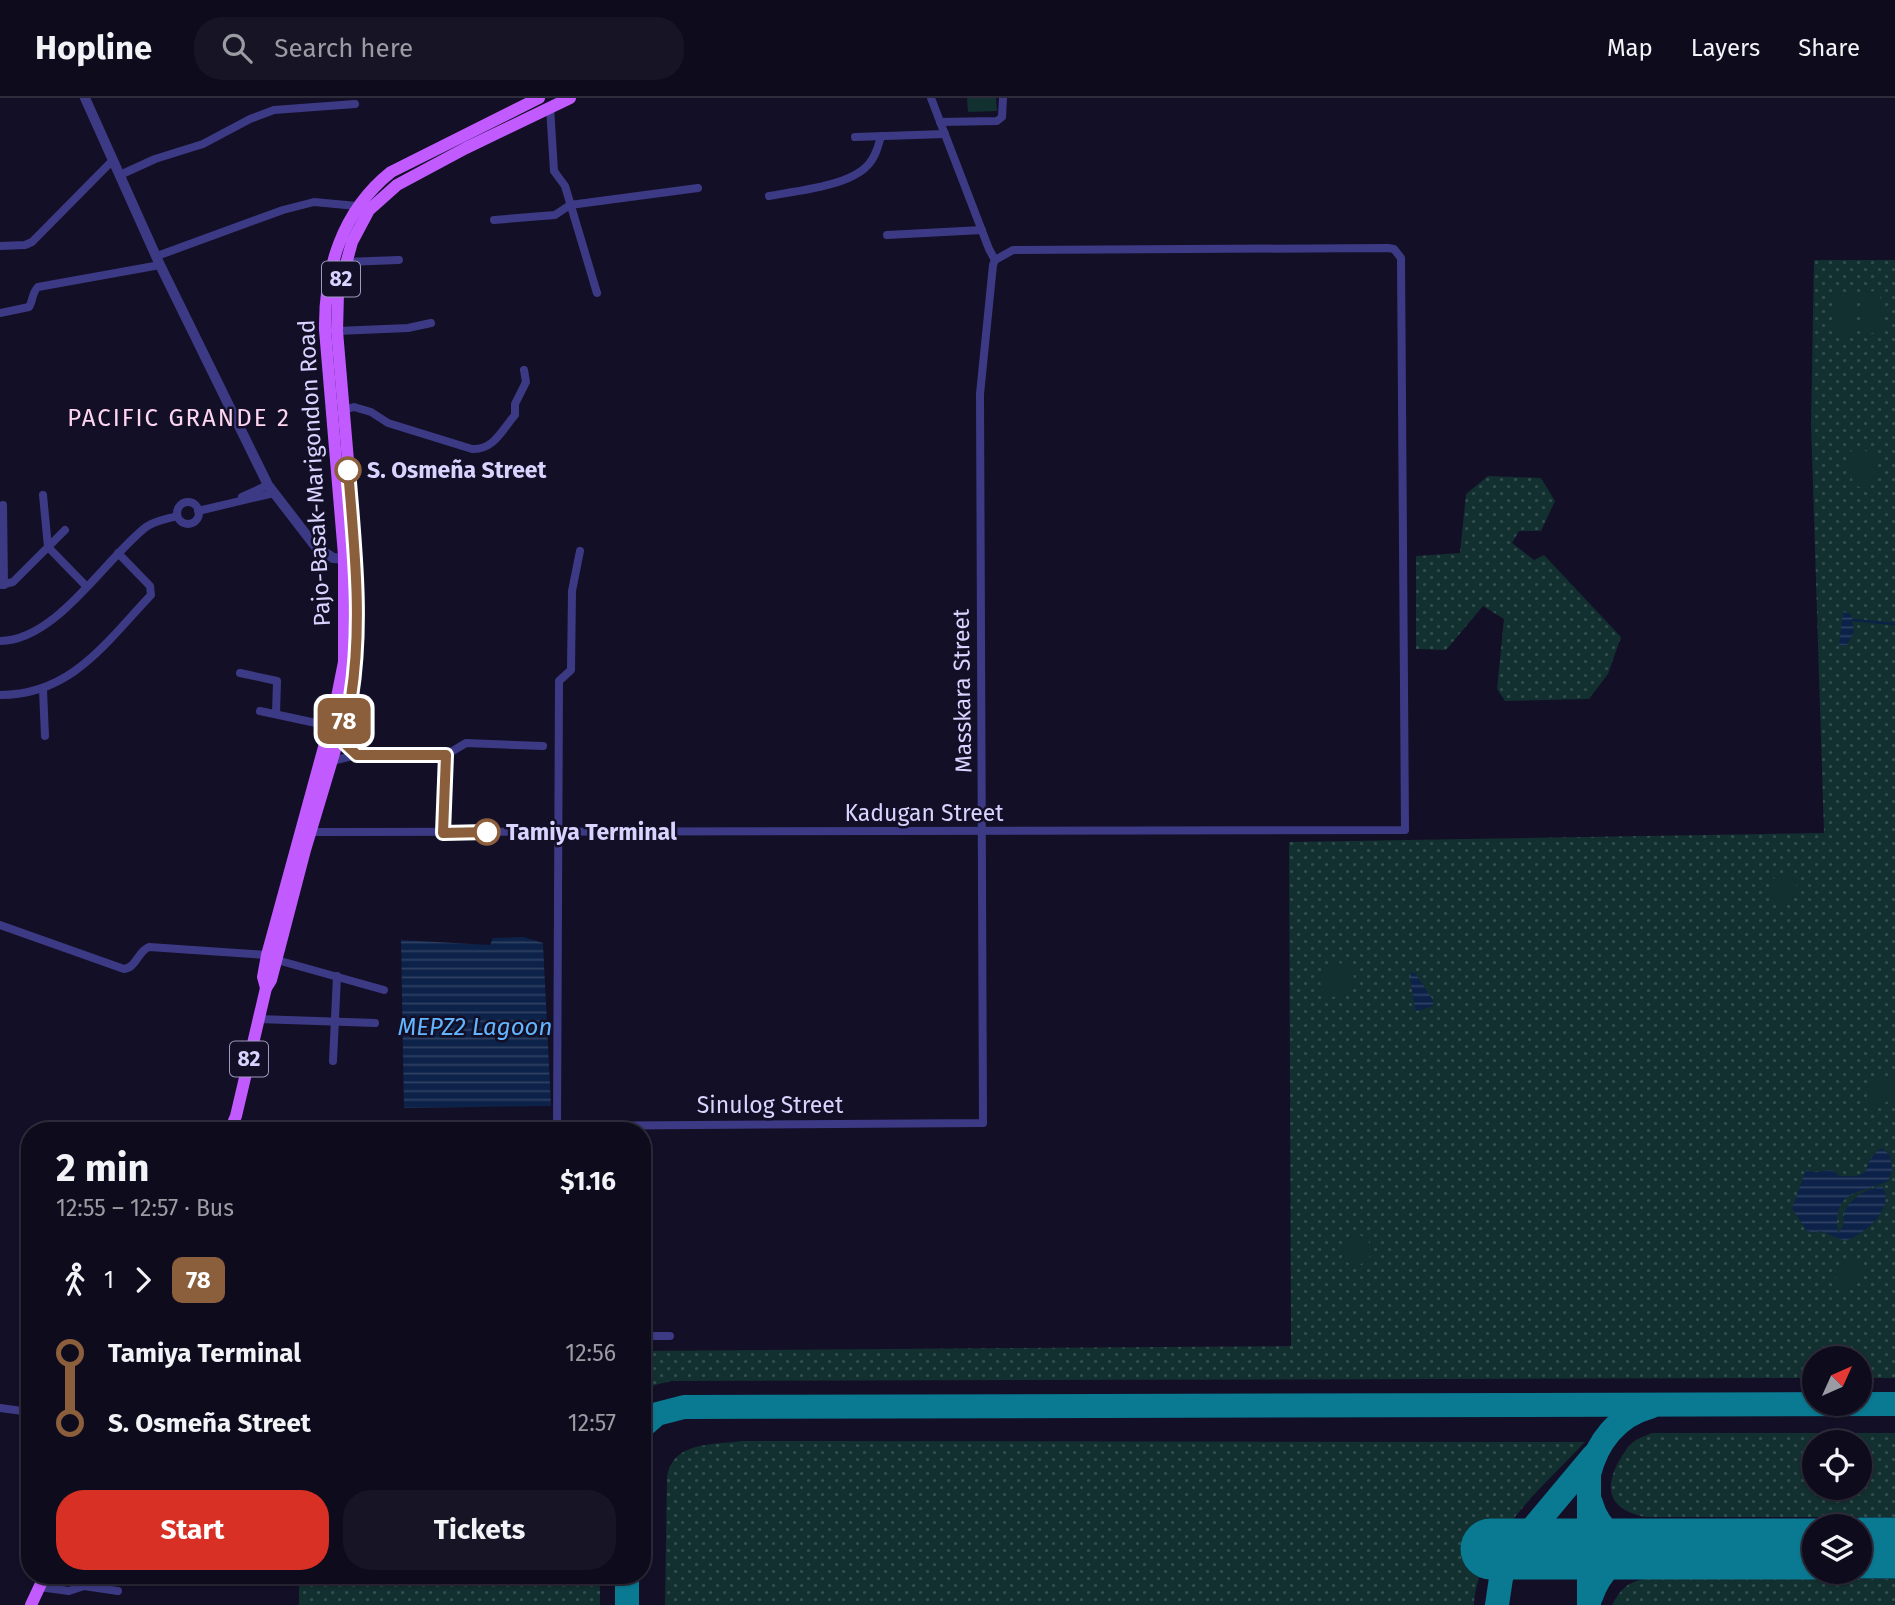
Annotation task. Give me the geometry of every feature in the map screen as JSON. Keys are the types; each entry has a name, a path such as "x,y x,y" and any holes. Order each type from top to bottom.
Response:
{"main road":[{"name":"Pajo-Basak-Marigondon Road","path":"350,559 324,312 327,281 334,260 357,206 372,188 391,172 538,98"},
{"name":"Pajo-Basak-Marigondon Road","path":"233,1122 266,988 271,980 272,958 344,662 350,559 337,331 338,293 345,262 362,220 377,201 397,185 569,98"},
{"name":"Pajo-Basak-Marigondon Road","path":"272,958 350,700 356,662 350,583"},
{"path":"31,1605 41,1584"}],"street":[{"path":"85,98 158,261 271,489 315,546 328,556 350,559"},
{"path":"931,98 995,260"},
{"path":"940,122 997,121 1002,117 1003,98"},
{"path":"120,175 155,159 203,144 250,119 274,110 355,104"},
{"path":"550,107 554,171 565,186 597,293"},
{"path":"855,137 945,134"},
{"path":"769,196 834,182 858,173 874,156 881,136"},
{"path":"0,246 25,245 32,242 113,160"},
{"path":"494,220 555,215 570,205 698,188"},
{"path":"0,313 29,307 34,290 38,287 158,261 283,210 314,202 357,206"},
{"path":"887,235 982,230"},
{"name":"Kadugan Street","path":"311,832 1405,830 1401,258 1397,252 1388,248 1013,250 995,260"},
{"path":"345,262 399,260"},
{"name":"Masskara Street","path":"983,1123 980,394 995,260"},
{"path":"337,331 408,328 431,323"},
{"path":"343,411 354,407 371,412 388,423 472,449 482,449 491,445 515,415 514,404 526,382 524,370"},
{"path":"198,511 229,504 271,489"},
{"path":"43,495 48,547 86,586"},
{"path":"185,502 192,503 198,511 192,524 181,522 177,516 177,509 185,502"},
{"path":"3,505 2,585 13,582 65,530"},
{"path":"0,641 28,636 49,624 149,525 177,516"},
{"path":"557,1122 559,681 571,670 572,592 580,551"},
{"path":"0,695 23,695 43,690 81,668 151,595 150,586 118,553"},
{"path":"240,673 277,681 276,714"},
{"path":"43,690 45,736"},
{"path":"260,711 330,726"},
{"path":"339,738 357,755"},
{"path":"332,761 357,755 446,755 466,743 543,746"},
{"path":"443,833 446,755"},
{"path":"0,925 124,969 131,967 143,949 149,947 272,958 384,990"},
{"path":"333,1061 337,976"},
{"path":"258,1019 375,1023"},
{"name":"Sinulog Street","path":"651,1127 983,1123"},
{"path":"651,1336 670,1336"},
{"path":"0,1408 21,1411"},
{"path":"50,1584 69,1591 84,1586 118,1591"}],"green space":[{"path":"967,98 996,98 997,111 968,112"},
{"path":"1814,260 1895,260 1895,1378 1872,1378 1872,1346 1802,1346 1802,1378 671,1381 651,1388 651,1351 1291,1346 1289,842 1824,833 1811,424"},
{"path":"1880,291 1882,333 1861,333 1860,292"},
{"path":"1855,293 1856,335 1836,335 1835,294"},
{"path":"1858,448 1876,459 1874,480 1862,487 1854,485 1846,458 1851,451"},
{"path":"1488,476 1541,478 1555,501 1541,531 1519,531 1512,543 1534,560 1544,555 1621,637 1608,674 1589,699 1505,701 1497,689 1504,619 1483,606 1446,650 1416,649 1416,556 1460,553 1466,494"},
{"path":"1783,875 1793,879 1797,889 1793,899 1783,903 1773,899 1769,889 1773,879"},
{"path":"1337,963 1349,968 1354,980 1349,992 1337,997 1325,992 1320,980 1325,968"},
{"path":"1895,1078 1895,1097 1872,1109 1868,1104 1869,1085 1876,1079"},
{"path":"1356,1235 1366,1240 1371,1250 1366,1260 1356,1265 1346,1260 1341,1250 1346,1240"},
{"path":"1849,1261 1858,1265 1862,1274 1858,1283 1849,1287 1840,1283 1836,1274 1840,1265"},
{"path":"1652,1433 1802,1433 1802,1500 1872,1500 1872,1433 1895,1433 1895,1517 1872,1517 1872,1514 1802,1514 1802,1517 1645,1517 1634,1514 1625,1510 1613,1498 1611,1482 1619,1461 1628,1447"},
{"path":"742,1441 1585,1442 1515,1516 1500,1537 1478,1582 1474,1605 665,1605 667,1477 671,1465 677,1457 696,1447"},
{"path":"1645,1579 1802,1579 1802,1584 1872,1584 1872,1579 1895,1579 1895,1605 1612,1605 1625,1587"},
{"path":"299,1584 600,1584 600,1605 299,1605"}],"water":[{"path":"1843,612 1851,614 1854,632 1847,645 1839,645"},
{"name":"MEPZ2 Lagoon","path":"523,937 543,943 551,1106 404,1108 401,940 490,945 493,938"},
{"path":"1412,972 1433,1000 1433,1006 1417,1011 1415,1009 1410,978"},
{"path":"1881,1148 1890,1155 1892,1171 1888,1181 1850,1195 1844,1201 1839,1208 1838,1233 1851,1202 1867,1191 1883,1187 1885,1204 1876,1220 1861,1233 1845,1241 1821,1231 1813,1233 1806,1230 1792,1208 1806,1170 1833,1170 1839,1176 1859,1175 1864,1173"}],"waterway":[{"path":"1853,620 1895,624"}],"taxiway":[{"path":"651,1419 657,1414 684,1407 1895,1404"},
{"path":"1589,1605 1589,1474 1597,1451 1610,1432 1628,1417 1650,1407"},
{"path":"1497,1605 1501,1578 1511,1554 1593,1456"},
{"path":"1591,1503 1604,1528 1611,1534 1645,1549"},
{"path":"1591,1597 1599,1579 1611,1565 1626,1555 1645,1549"},
{"path":"627,1584 627,1605"}],"runway":[{"path":"1872,1548 1895,1548"},
{"path":"1491,1549 1802,1549"}],"bus line":[{"name":"78","path":"348,470 356,555 356,662 350,700 339,738 357,755 446,755 443,833 487,832"}],"place":[{"name":"S. Osmeña Street","path":"348,470"},
{"name":"Tamiya Terminal","path":"487,832"}],"district":[{"name":"PACIFIC GRANDE 2","path":"179,418"}]}
